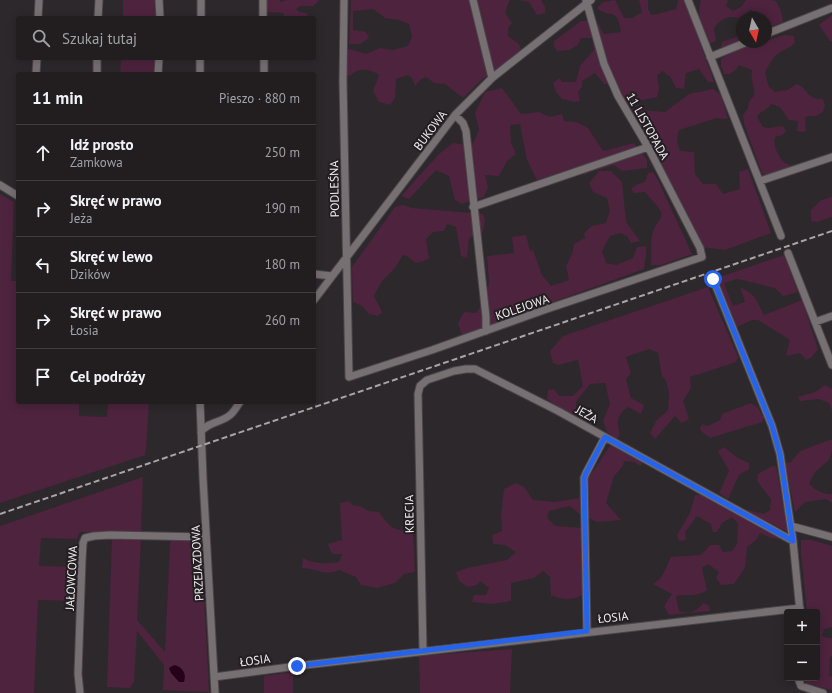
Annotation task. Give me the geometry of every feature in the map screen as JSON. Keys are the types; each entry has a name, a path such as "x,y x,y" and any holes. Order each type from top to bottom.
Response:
{"street":[{"path":"38,16 39,0"},
{"path":"98,16 99,0"},
{"path":"159,0 160,16"},
{"path":"200,0 200,16"},
{"path":"263,0 263,16"},
{"name":"PODLEŚNA","path":"344,0 343,82 349,377"},
{"path":"474,0 492,78"},
{"path":"688,0 781,236"},
{"name":"BUKOWA","path":"316,297 455,115 492,78 588,1"},
{"name":"11 LISTOPADA","path":"588,1 604,64 618,96 648,147 700,248 702,258"},
{"path":"772,32 832,8"},
{"path":"710,56 736,46"},
{"path":"36,60 36,72"},
{"path":"96,72 97,60"},
{"path":"158,72 159,60"},
{"path":"200,60 200,72"},
{"path":"264,60 264,72"},
{"path":"455,115 463,123 466,132 486,331"},
{"path":"473,207 648,147"},
{"path":"760,181 832,157"},
{"path":"0,185 16,195"},
{"path":"788,253 832,365"},
{"name":"KOLEJOWA","path":"349,377 702,258"},
{"path":"316,274 332,276"},
{"path":"713,279 772,426 780,454 793,541 800,609"},
{"path":"815,322 832,316"},
{"name":"JEŻA","path":"427,380 454,371 475,369 558,411 793,541"},
{"name":"KRECIA","path":"423,651 418,394 420,386 427,380"},
{"name":"PRZEJAZDOWA","path":"200,404 215,693"},
{"path":"201,432 208,425 222,420 230,415 238,404"},
{"path":"587,631 584,478 605,437"},
{"path":"791,526 832,537"},
{"name":"JAŁOWCOWA","path":"80,693 78,674 82,554 83,541 85,538 110,535 206,537"},
{"name":"ŁOSIA","path":"214,677 587,631 784,612"},
{"path":"799,681 801,686 823,693"}],"shaded area":[{"path":"123,0 156,0 157,16 123,16"},
{"path":"266,0 279,0 281,2 288,0 320,0 313,6 300,6 296,9 299,12 307,13 307,16 284,16 283,13 266,12"},
{"path":"351,0 510,0 505,13 512,23 508,28 508,36 519,44 521,50 480,81 463,98 445,84 434,83 426,77 421,79 415,86 412,78 408,75 396,79 395,98 390,105 379,102 373,91 379,75 371,71 363,70 345,76 345,50 350,49 366,54 380,48 393,50 408,46 412,37 409,24 399,20 385,18 373,9 353,11 353,30 366,32 369,38 360,44 349,44"},
{"path":"519,0 541,0 545,7 545,13 537,15 529,2"},
{"path":"615,0 624,18 632,18 642,12 639,0 648,0 648,8 651,15 676,9 678,0 684,0 714,82 708,82 699,69 686,73 684,89 676,88 671,78 663,71 657,75 659,88 657,97 628,105 624,102 617,84 604,84 595,73 582,81 582,87 578,92 580,101 575,102 562,99 556,92 553,83 560,78 562,82 576,82 580,66 594,50 592,38 581,38 578,45 569,50 557,51 554,47 554,41 581,21 596,20 604,34 621,32 618,19 613,14 606,13 597,8 603,2"},
{"path":"701,0 728,0 726,6 733,11 742,6 746,0 772,0 776,1 781,11 783,22 772,27 772,12 750,10 747,12 736,12 736,18 724,19 714,28 716,41 709,44 699,18"},
{"path":"832,15 832,41 830,41 819,25"},
{"path":"784,35 794,36 795,42 780,52 769,65 765,73 769,87 775,92 787,90 797,84 813,98 823,99 825,105 823,112 816,116 807,116 805,118 806,131 802,132 797,131 798,121 789,120 780,107 771,104 760,113 757,117 763,127 769,128 783,126 786,131 782,135 775,137 775,144 776,150 783,162 790,165 786,170 767,176 762,173 744,124 743,115 754,94 752,70 739,65 736,70 730,74 724,74 721,66 721,59 744,48 772,48 772,39"},
{"path":"736,37 736,43 727,47 721,47 722,42"},
{"path":"121,60 155,60 154,72 120,72"},
{"path":"502,88 521,114 539,112 550,117 562,114 564,121 576,122 588,128 603,151 634,143 647,160 647,168 622,171 614,165 584,175 571,170 537,180 527,160 520,124 510,125 511,143 516,154 507,161 499,176 485,175 488,187 484,197 461,204 455,200 449,176 436,170 409,199 401,196 439,154 453,143 473,143 479,130 475,113 485,92"},
{"path":"713,89 721,95 728,119 717,118 679,130 677,141 680,151 694,152 695,174 703,184 716,184 723,194 740,189 739,172 748,169 771,233 725,250 701,247 635,118 641,110 665,112 689,94"},
{"path":"599,171 611,171 622,182 626,222 640,241 631,243 627,236 620,233 610,236 602,251 606,263 616,265 633,258 637,247 646,246 644,269 462,335 458,323 464,312 476,313 487,298 489,281 487,256 514,253 512,237 526,235 530,251 533,250 542,275 551,286 569,280 566,266 572,254 574,244 585,238 584,233 592,226 606,223 610,210 607,198 593,192 589,183"},
{"path":"653,172 692,254 661,265 651,265 651,247 652,234 661,217 661,212 645,192 634,193 631,189 636,185 645,182 648,173"},
{"path":"0,194 14,202 11,281 16,281 16,404 79,404 79,416 107,417 108,404 149,404 145,455 0,503"},
{"path":"832,197 832,217 817,222 811,221 811,210 821,200"},
{"path":"403,205 412,208 483,214 485,220 483,232 469,238 467,258 461,256 456,227 447,224 444,231 433,232 426,239 429,259 416,263 407,256 403,255 395,268 382,281 374,296 382,312 378,316 369,314 362,306 353,302 352,267 395,207"},
{"path":"784,255 798,292 783,296 775,288 747,281 737,279 724,283 733,306 745,302 740,287 753,295 764,315 802,300 818,349 812,357 806,360 800,353 786,356 790,340 758,320 752,320 737,327 717,278"},
{"path":"708,287 738,357 736,362 690,377 691,388 683,401 689,419 682,423 675,416 655,439 650,433 656,421 668,410 669,392 666,381 662,376 658,353 649,349 626,357 631,373 626,379 631,398 644,405 641,414 628,407 622,413 618,419 620,434 617,440 607,432 603,421 610,404 605,383 590,384 576,402 577,412 568,414 547,399 548,390 554,389 559,396 573,396 583,386 578,360 558,365 553,363 550,351 563,336"},
{"path":"825,385 832,389 832,411 829,403 819,399 800,401 798,397 815,392"},
{"path":"751,403 758,408 764,418 762,422 710,438 700,429 702,424 708,426 720,420 722,414"},
{"path":"832,439 832,450 829,460 815,472 809,484 820,492 832,494 832,503 826,499 805,502 795,512 785,463 791,462 800,451"},
{"path":"611,444 642,462 641,466 634,462 624,461 623,466 614,476 606,503 621,520 597,522 578,513 570,506 549,511 547,517 555,526 582,528 584,594 572,599 559,598 551,595 550,577 543,571 534,578 511,583 511,601 492,604 472,602 474,595 486,595 489,588 480,581 477,585 468,587 459,581 456,572 467,568 507,560 516,552 505,545 493,544 492,535 502,531 501,514 504,489 516,483 524,487 533,500 555,502 579,498 581,483 595,469"},
{"path":"724,447 738,458 749,463 749,469 739,475 728,499 719,493 729,471 718,451"},
{"path":"772,466 776,466 788,532 739,508 764,514 770,510 771,499 757,481 758,474"},
{"path":"143,477 141,533 80,532 77,539 41,538 39,566 77,567 76,601 38,600 34,693 0,693 0,526"},
{"path":"695,495 702,495 780,539 771,538 760,533 756,540 747,547 745,568 734,584 721,585 716,578 719,572 708,564 702,568 707,590 700,594 676,596 679,611 686,613 693,612 704,603 709,606 710,611 669,615 664,606 672,594 653,584 661,578 671,557 701,555 710,545 719,545 723,552 732,551 737,544 738,523 732,517 722,523 717,532 713,532 711,524 697,516 685,532 686,540 679,541 677,535 690,513"},
{"path":"349,501 353,505 362,507 368,511 379,512 393,528 413,532 415,572 404,574 395,583 377,588 361,585 356,577 339,570 329,573 302,568 303,558 321,563 339,562 342,554 332,554 328,544 342,540 340,503"},
{"path":"112,537 141,539 137,620 165,652 170,542 173,539 201,538 209,692 163,690 164,665 137,631 134,682 130,688 107,687"},
{"path":"801,540 812,540 832,546 832,627 824,629 822,636 832,638 832,656 830,658 829,676 832,677 832,690 805,683 805,681 820,681 820,609 807,609"},
{"path":"512,649 510,693 420,693 419,656"},
{"path":"174,665 183,671 185,676 184,682 179,682 171,673 169,668"},
{"path":"293,672 293,693 264,693 264,676"}],"railway":[{"path":"0,514 832,231"}],"route":[{"path":"297,666 587,631 584,478 605,437 793,541 780,454 772,426 713,279"}]}
